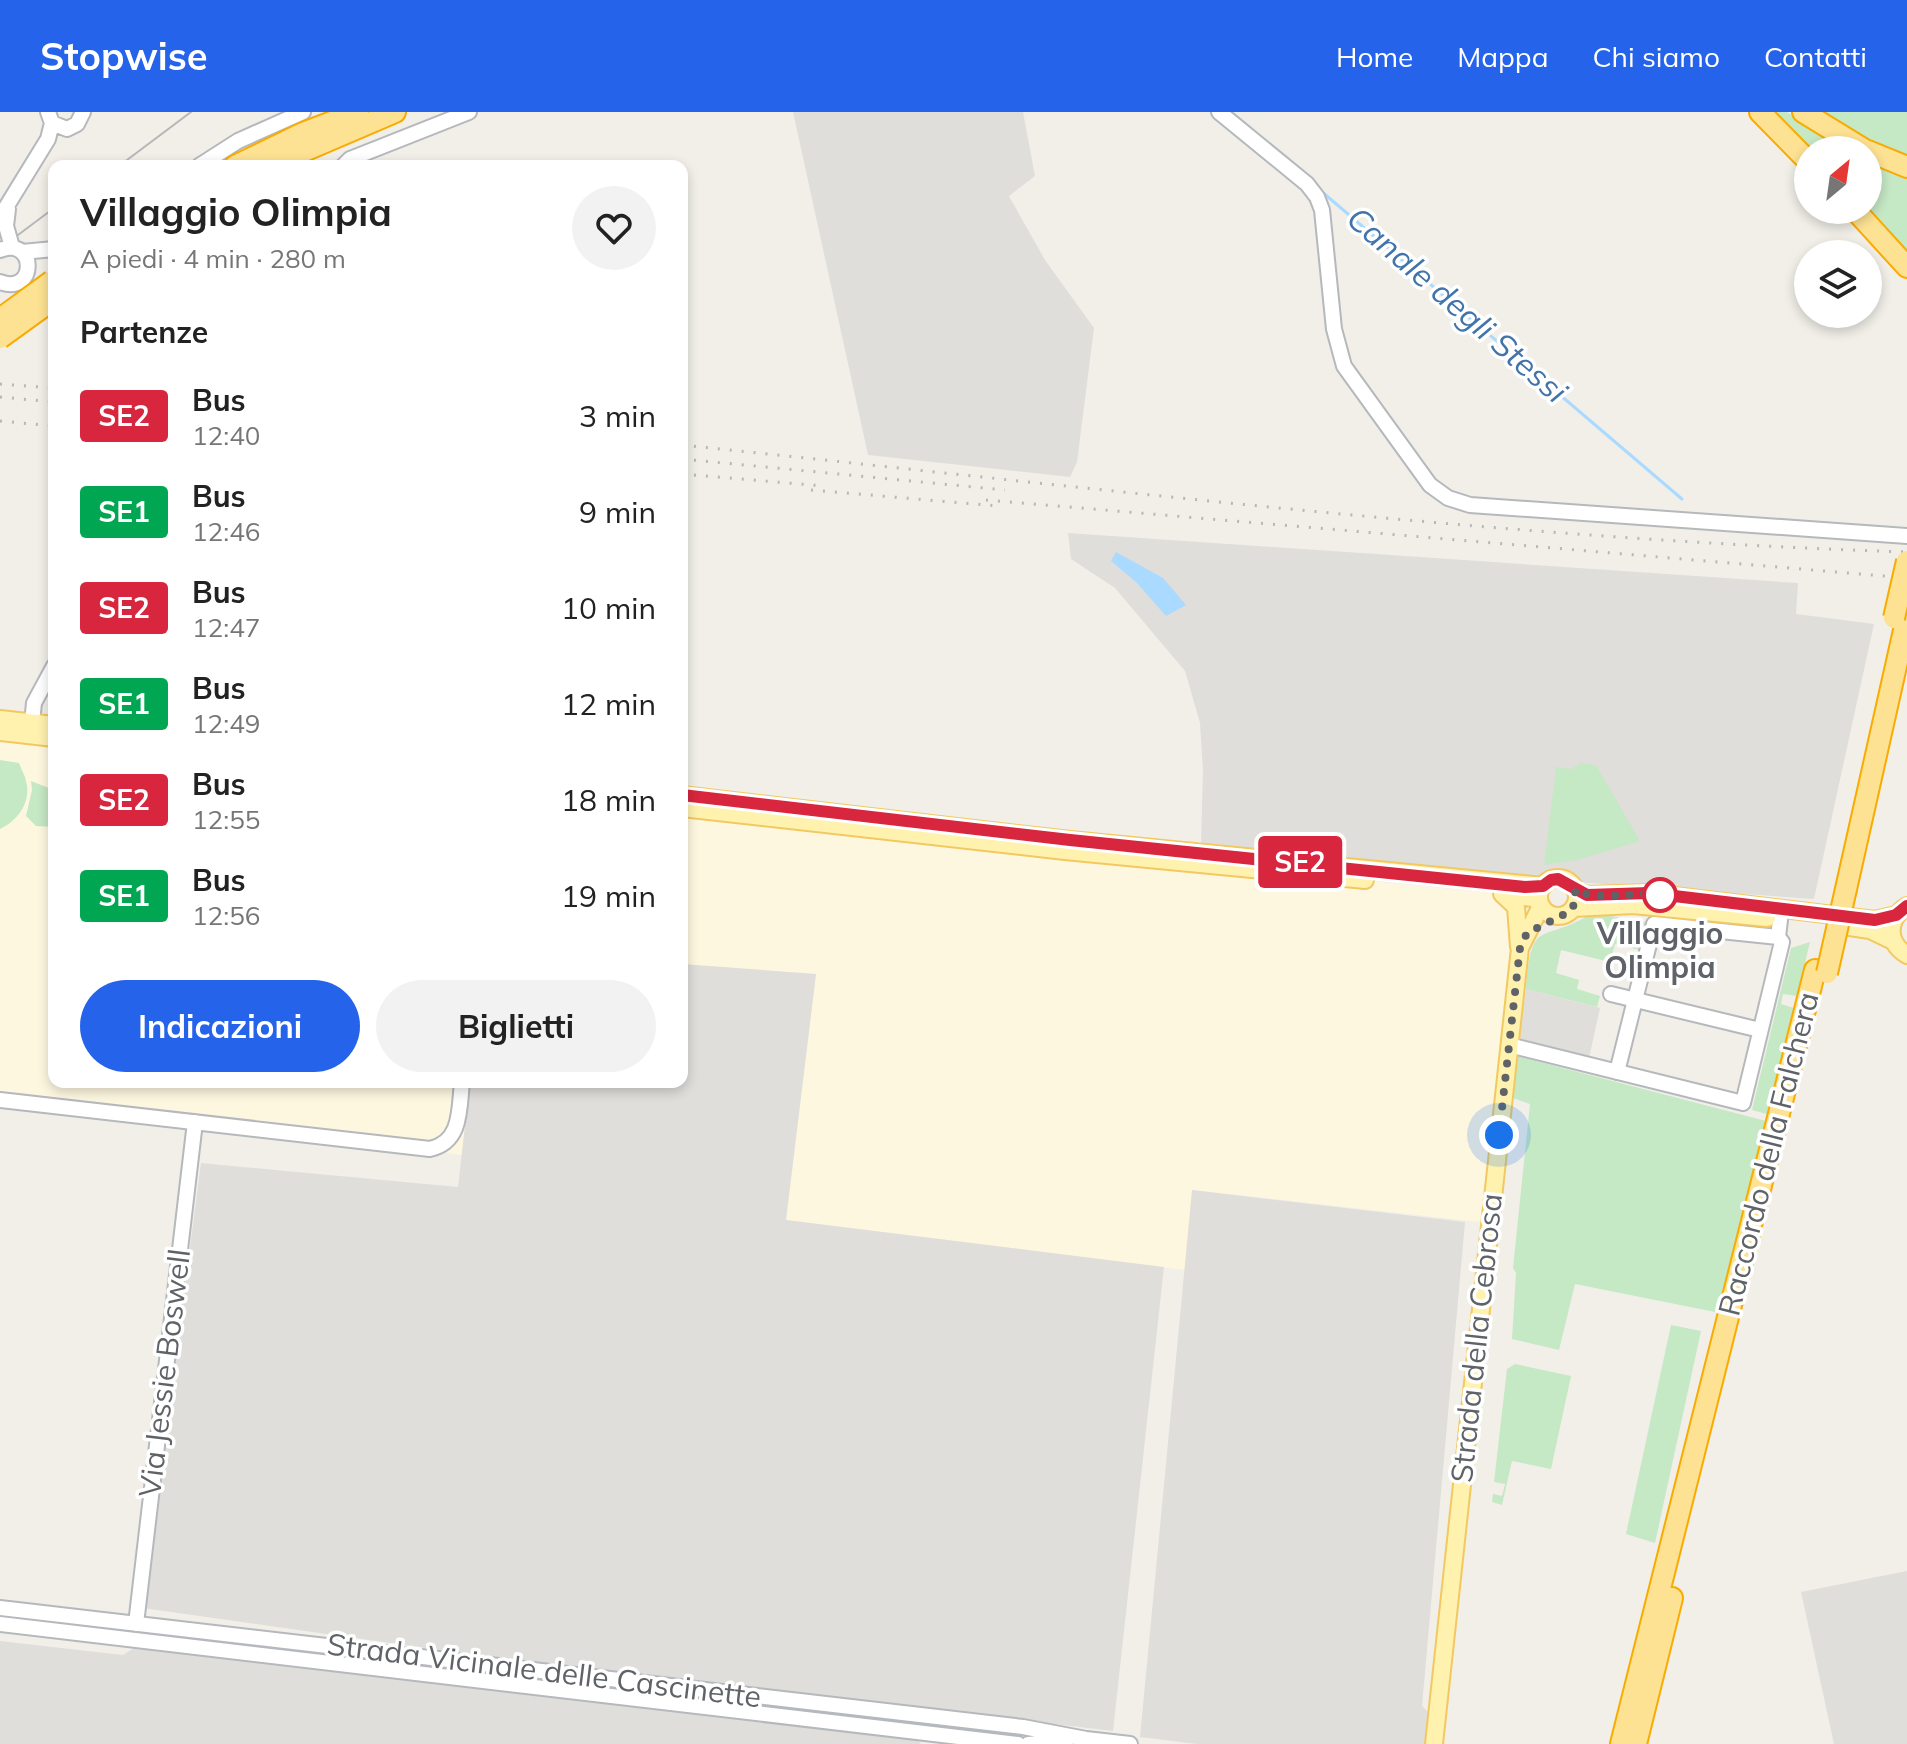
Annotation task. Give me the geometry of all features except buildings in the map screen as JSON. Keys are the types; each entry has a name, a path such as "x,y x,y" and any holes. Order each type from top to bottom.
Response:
{"highway":[{"path":"247,160 303,133 358,112"},
{"path":"283,160 395,112"},
{"path":"1760,112 1794,147"},
{"path":"1803,112 1842,136"},
{"path":"1882,157 1907,167"},
{"path":"1868,224 1907,267"},
{"path":"0,319 48,294"},
{"path":"0,338 48,296"},
{"name":"Raccordo della Falchera","path":"1636,1744 1840,889 1894,644 1907,561"},
{"name":"Raccordo della Falchera","path":"1894,644 1907,617"},
{"name":"Raccordo della Falchera","path":"1621,1744 1821,971"}],"main road":[{"path":"0,719 48,736"},
{"path":"0,732 48,726"},
{"path":"688,796 1541,899"},
{"path":"688,809 1541,899"},
{"path":"1541,899 1551,880 1569,882 1577,899 1573,908"},
{"path":"1575,890 1587,895 1649,893 1875,920 1901,910"},
{"path":"1502,894 1516,907 1523,941 1573,908 1633,905 1779,928 1870,930 1893,941 1907,955"},
{"path":"1541,899 1550,914 1558,916"},
{"name":"Strada della Cebrosa","path":"1434,1744 1509,1045 1523,941 1541,899"},
{"path":"1893,941 1891,928 1901,910"}],"street":[{"path":"0,217 48,139 54,121 77,124 83,112"},
{"path":"208,160 238,141 303,112"},
{"path":"349,160 469,112"},
{"path":"1219,112 1307,184 1317,197 1322,210 1334,329 1344,366 1430,485 1448,498 1470,505 1907,536"},
{"path":"10,200 6,226 18,260 48,288"},
{"path":"18,260 47,250"},
{"path":"0,282 11,285 18,260"},
{"path":"31,729 34,703 48,677"},
{"path":"1509,1045 1617,1072 1743,1103 1782,942 1779,928 1654,924 1617,1072"},
{"path":"1611,994 1760,1030"},
{"path":"0,1100 430,1149 445,1143 454,1133 461,1088"},
{"name":"Via Jessie Boswell","path":"136,1624 195,1122"},
{"name":"Strada Vicinale delle Cascinette","path":"0,1608 1023,1727 1130,1744"},
{"path":"41,1629 42,1613"},
{"name":"Strada Vicinale delle Cascinette","path":"0,1624 1018,1744"},
{"path":"684,1705 685,1688"},
{"path":"779,1716 780,1699"},
{"name":"Strada Vicinale delle Cascinette","path":"1028,1744 1086,1739"}],"shaded area":[{"path":"793,112 1023,112 1035,176 1009,196 1045,260 1094,328 1077,462 1070,477 868,455"},
{"path":"1068,533 1798,583 1796,614 1874,624 1814,899 1487,876 1201,845 1203,770 1200,723 1185,671 1115,588 1071,559"},
{"path":"0,732 48,737 48,1088 469,1088 462,1155 0,1100"},
{"path":"688,809 1065,851 1502,894 1516,907 1489,1223 1193,1190 1185,1270 786,1220 816,975 688,964"},
{"path":"688,964 816,974 786,1220 1164,1267 1113,1731 468,1654 143,1608 201,1163 458,1187 469,1088 688,1088"},
{"path":"1526,989 1600,1008 1589,1058 1518,1041"},
{"path":"1192,1190 1465,1222 1422,1706 1428,1712 1426,1744 1197,1744 1140,1737"},
{"path":"1907,1571 1907,1744 1834,1744 1801,1592"},
{"path":"0,1641 123,1655 134,1648 917,1739 921,1744 0,1744"}],"green space":[{"path":"1767,112 1787,112 1825,136 1794,137"},
{"path":"1814,112 1907,112 1907,161 1882,148 1882,136 1860,136"},
{"path":"1882,165 1907,175 1907,257 1880,224"},
{"path":"0,760 19,763 25,776 27,796 22,810 0,829"},
{"path":"1581,763 1596,765 1640,841 1577,860 1544,865 1556,767 1571,769"},
{"path":"31,781 48,788 48,827 36,826 26,816"},
{"path":"1592,913 1647,922 1640,950 1615,944 1610,962 1561,950 1556,973 1579,980 1577,989 1600,996 1597,1007 1526,989 1536,940"},
{"path":"1810,942 1797,996 1783,994 1781,1004 1794,1008 1767,1114 1752,1110 1791,948"},
{"path":"1516,1056 1766,1121 1720,1313 1575,1284 1559,1350 1512,1339 1516,1273 1513,1268 1530,1104 1513,1098"},
{"path":"1671,1325 1701,1331 1655,1543 1626,1534"},
{"path":"1515,1364 1571,1376 1551,1469 1512,1461 1502,1505 1492,1502 1493,1494 1502,1496 1505,1484 1494,1482 1507,1369"}],"water":[{"path":"1116,552 1163,578 1186,605 1166,616 1136,582 1111,561"}],"waterway":[{"name":"Canale degli Stessi","path":"1231,112 1250,128"},
{"name":"Canale degli Stessi","path":"1321,191 1682,499"}],"tram line":[{"path":"127,160 191,112"},
{"path":"18,235 48,212"}],"railway":[{"path":"0,384 48,388"},
{"path":"0,397 48,401"},
{"path":"0,421 48,425"},
{"path":"688,446 1447,524 1600,536 1907,552"},
{"path":"688,460 1005,490"},
{"path":"688,475 823,486"},
{"path":"811,490 998,506"},
{"path":"986,500 1907,578"}],"bus line":[{"name":"SE2","path":"688,796 1070,840 1525,887 1543,886 1558,879 1566,880 1575,890 1587,895 1649,893 1875,920 1896,915 1907,906"}],"place":[{"name":"Villaggio Olimpia","path":"1660,895"}],"route":[{"path":"1499,1135 1523,937 1569,912 1576,902 1575,890 1587,895 1660,895"}]}
